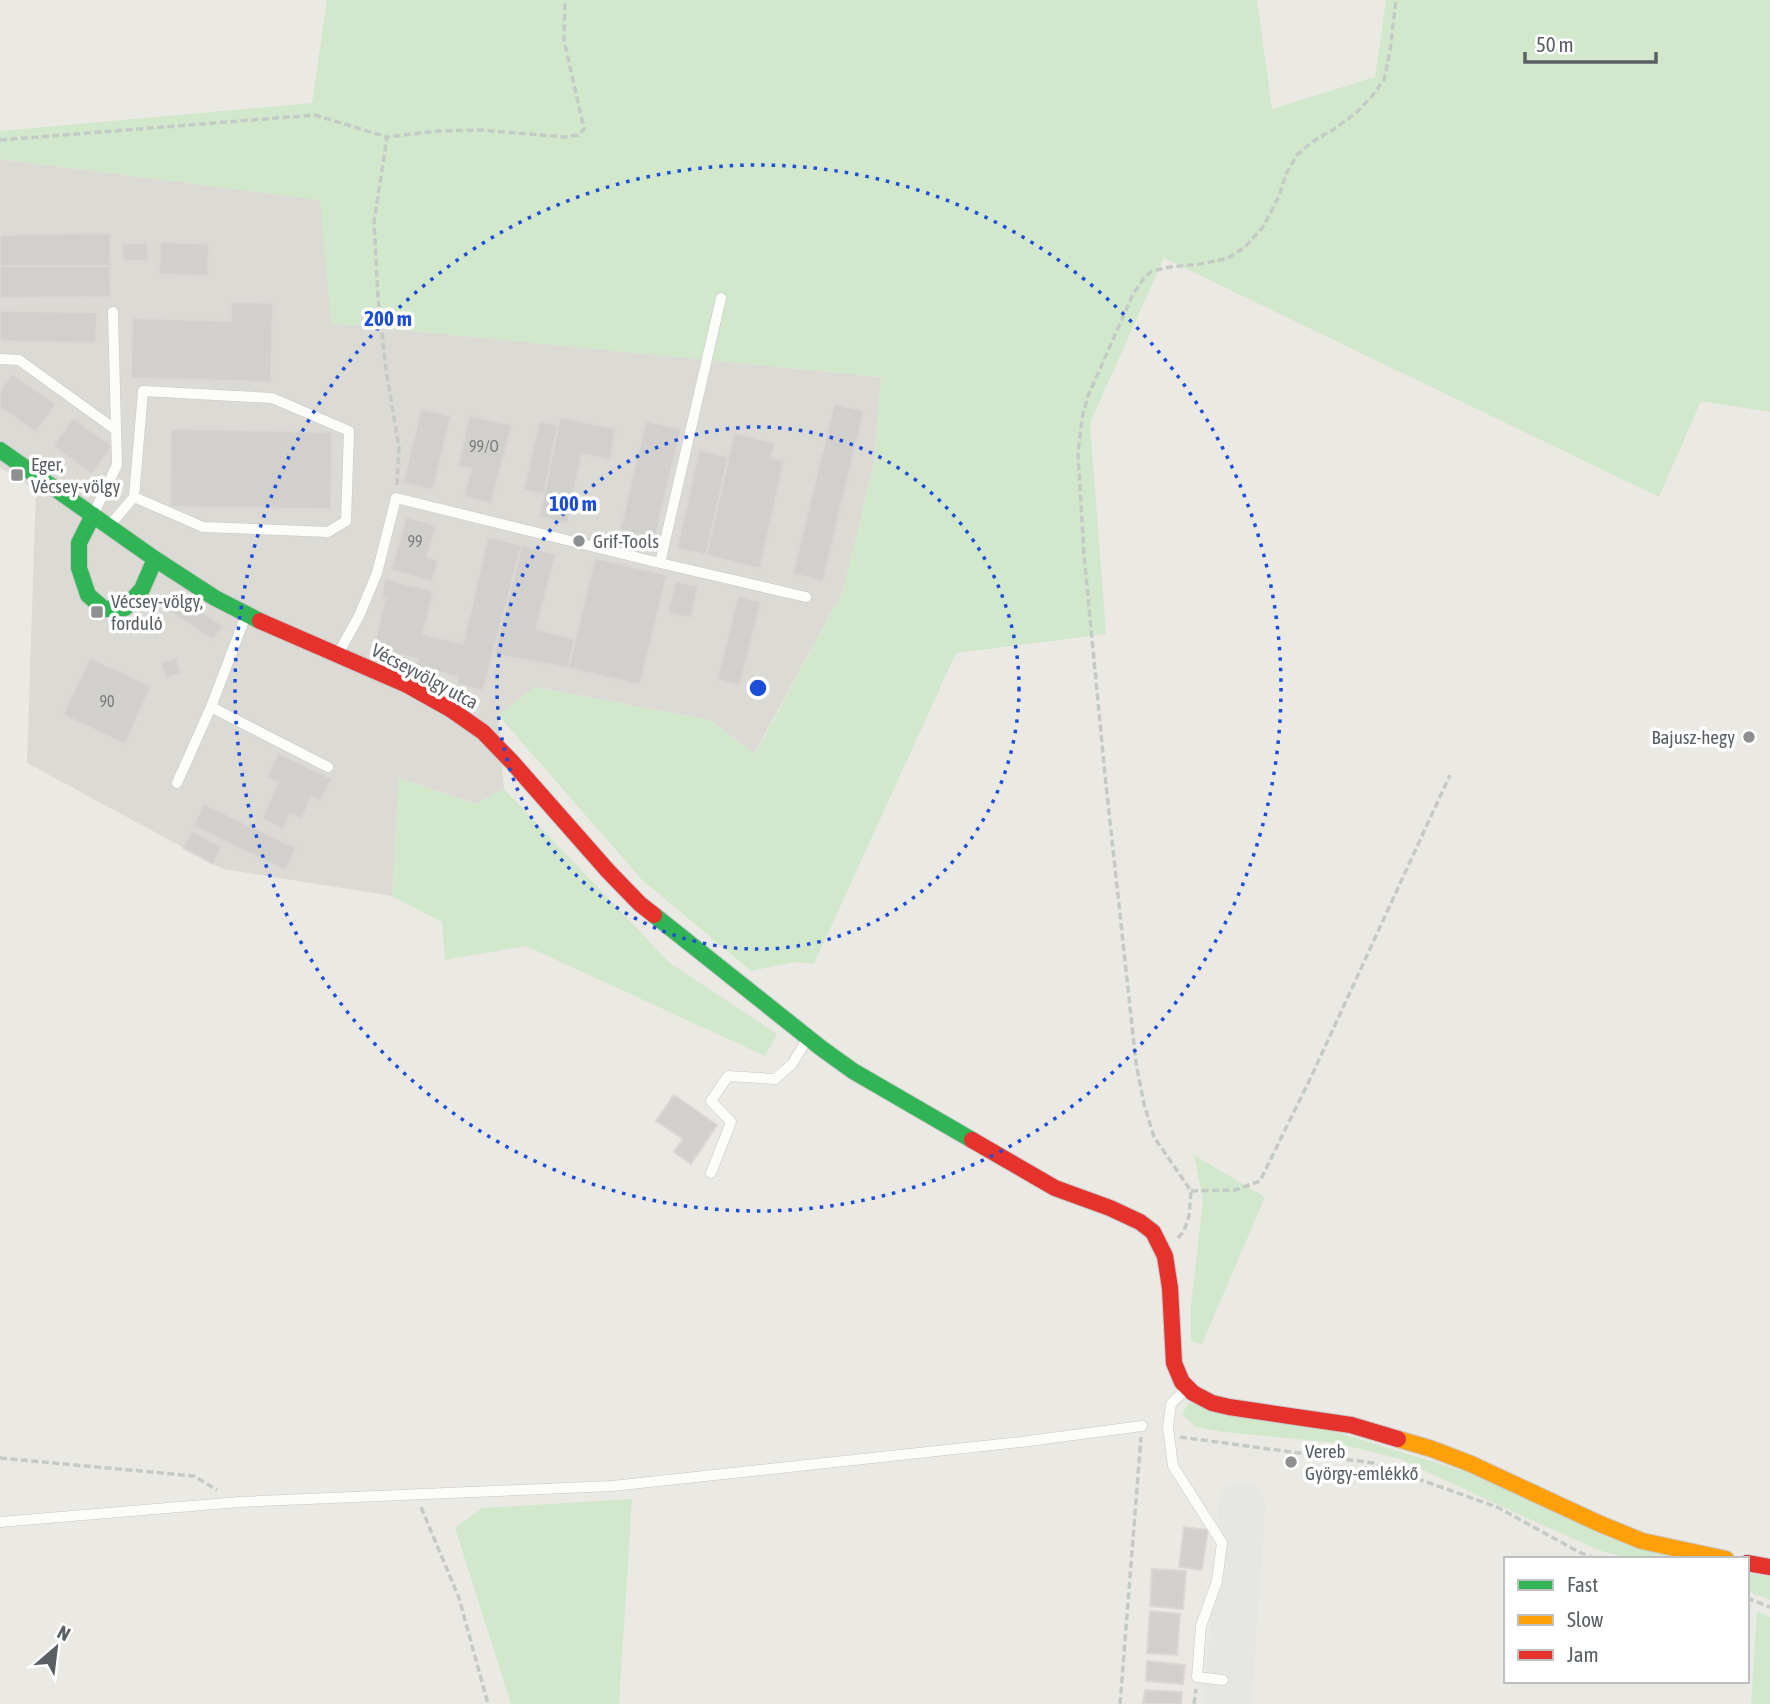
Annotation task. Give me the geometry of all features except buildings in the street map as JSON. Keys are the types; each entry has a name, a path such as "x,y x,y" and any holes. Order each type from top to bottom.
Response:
{"main road":[{"name":"Vécseyvölgy utca","path":"0,450 155,559 246,615 407,685 450,709 483,732 640,904 808,1038 853,1071 1055,1188 1140,1222 1153,1232 1166,1256"},
{"path":"93,516 79,544 79,568 88,595 104,608 125,608 142,589 155,559"},
{"path":"1166,1256 1174,1363 1182,1382 1193,1393 1212,1403 1229,1407 1351,1425 1432,1448 1642,1541 1717,1557"},
{"path":"1749,1563 1770,1567"}],"lane":[{"path":"660,563 720,298"},
{"path":"93,516 117,465 113,312"},
{"path":"0,359 19,360 116,430"},
{"path":"109,527 134,497 143,391 272,398 349,431 346,521 328,532 203,527 134,497"},
{"path":"338,654 359,616 377,573 396,498 806,597"},
{"path":"177,783 211,708 246,615"},
{"path":"211,708 328,767"},
{"path":"711,1172 732,1122 710,1101 728,1076 775,1079 792,1063 808,1038"},
{"path":"1188,1387 1171,1404 1169,1433 1174,1466 1222,1543 1217,1580 1201,1626 1197,1677 1223,1680"},
{"path":"0,1522 239,1502 612,1486 1021,1442 1142,1426"}],"path":[{"path":"0,140 315,115 387,136 480,130 565,137 578,135 584,130 564,40 565,0"},
{"path":"1166,1256 1184,1231 1189,1216 1191,1191 1154,1137 1136,1063 1084,555 1078,453 1082,418 1088,396 1133,294 1143,278 1152,271 1227,258 1245,247 1263,227 1297,155 1356,113 1372,96 1384,80 1394,32 1396,0"},
{"path":"387,136 373,222 378,298 399,447 396,498"},
{"path":"1191,1191 1235,1190 1260,1181 1450,775"},
{"path":"1120,1704 1142,1426"},
{"path":"1169,1433 1183,1438 1373,1463 1497,1507 1591,1557"},
{"path":"0,1458 194,1476 239,1502"},
{"path":"416,1495 459,1598 488,1704"},
{"path":"1749,1599 1770,1607"}],"shaded area":[{"path":"0,159 321,200 332,323 881,377 874,465 843,591 754,754 710,720 535,687 498,715 504,789 476,804 399,778 392,896 223,869 27,763 36,490 0,468"}],"green space":[{"path":"327,0 1257,0 1272,109 1375,77 1386,0 1770,0 1770,412 1701,401 1659,497 1164,258 1090,423 1106,634 956,653 814,964 794,962 751,971 643,881 498,715 535,687 710,720 755,754 843,591 874,465 881,377 331,323 320,200 0,159 0,131 312,103"},
{"path":"399,778 476,804 504,789 670,963 777,1034 765,1056 526,946 445,960 442,922 392,896"},
{"path":"1194,1155 1265,1197 1202,1344 1191,1341 1191,1305 1203,1200"},
{"path":"1189,1403 1324,1428 1466,1472 1678,1557 1625,1557 1601,1551 1400,1459 1336,1443 1196,1427 1182,1414"},
{"path":"632,1499 619,1704 511,1704 455,1528 482,1508"},
{"path":"1749,1573 1770,1576 1770,1600 1749,1592"},
{"path":"1757,1611 1770,1617 1770,1704 1751,1704"}],"taxiway":[{"path":"1228,1704 1242,1505"}],"traffic: fast":[{"path":"0,450 155,559 215,598 260,621"},
{"path":"93,515 79,543 79,568 88,595 104,609 125,608 142,589 155,559"},
{"path":"654,915 853,1071 972,1140"}],"traffic: slow":[{"path":"1398,1439 1471,1464 1642,1541 1717,1557"}],"traffic: jam":[{"path":"260,621 407,685 450,709 483,732 608,871 654,915"},
{"path":"972,1140 1055,1188 1110,1208 1140,1222 1153,1232 1165,1256 1170,1288 1174,1363 1182,1382 1193,1393 1212,1403 1229,1407 1351,1425 1398,1439"},
{"path":"1749,1563 1770,1567"}],"place":[{"name":"Eger, Vécsey-völgy","path":"17,475"},
{"name":"Grif-Tools","path":"579,541"},
{"name":"Vécsey-völgy, forduló","path":"97,612"},
{"name":"Bajusz-hegy","path":"1749,737"},
{"name":"Vereb György-emlékkő","path":"1291,1462"}]}
